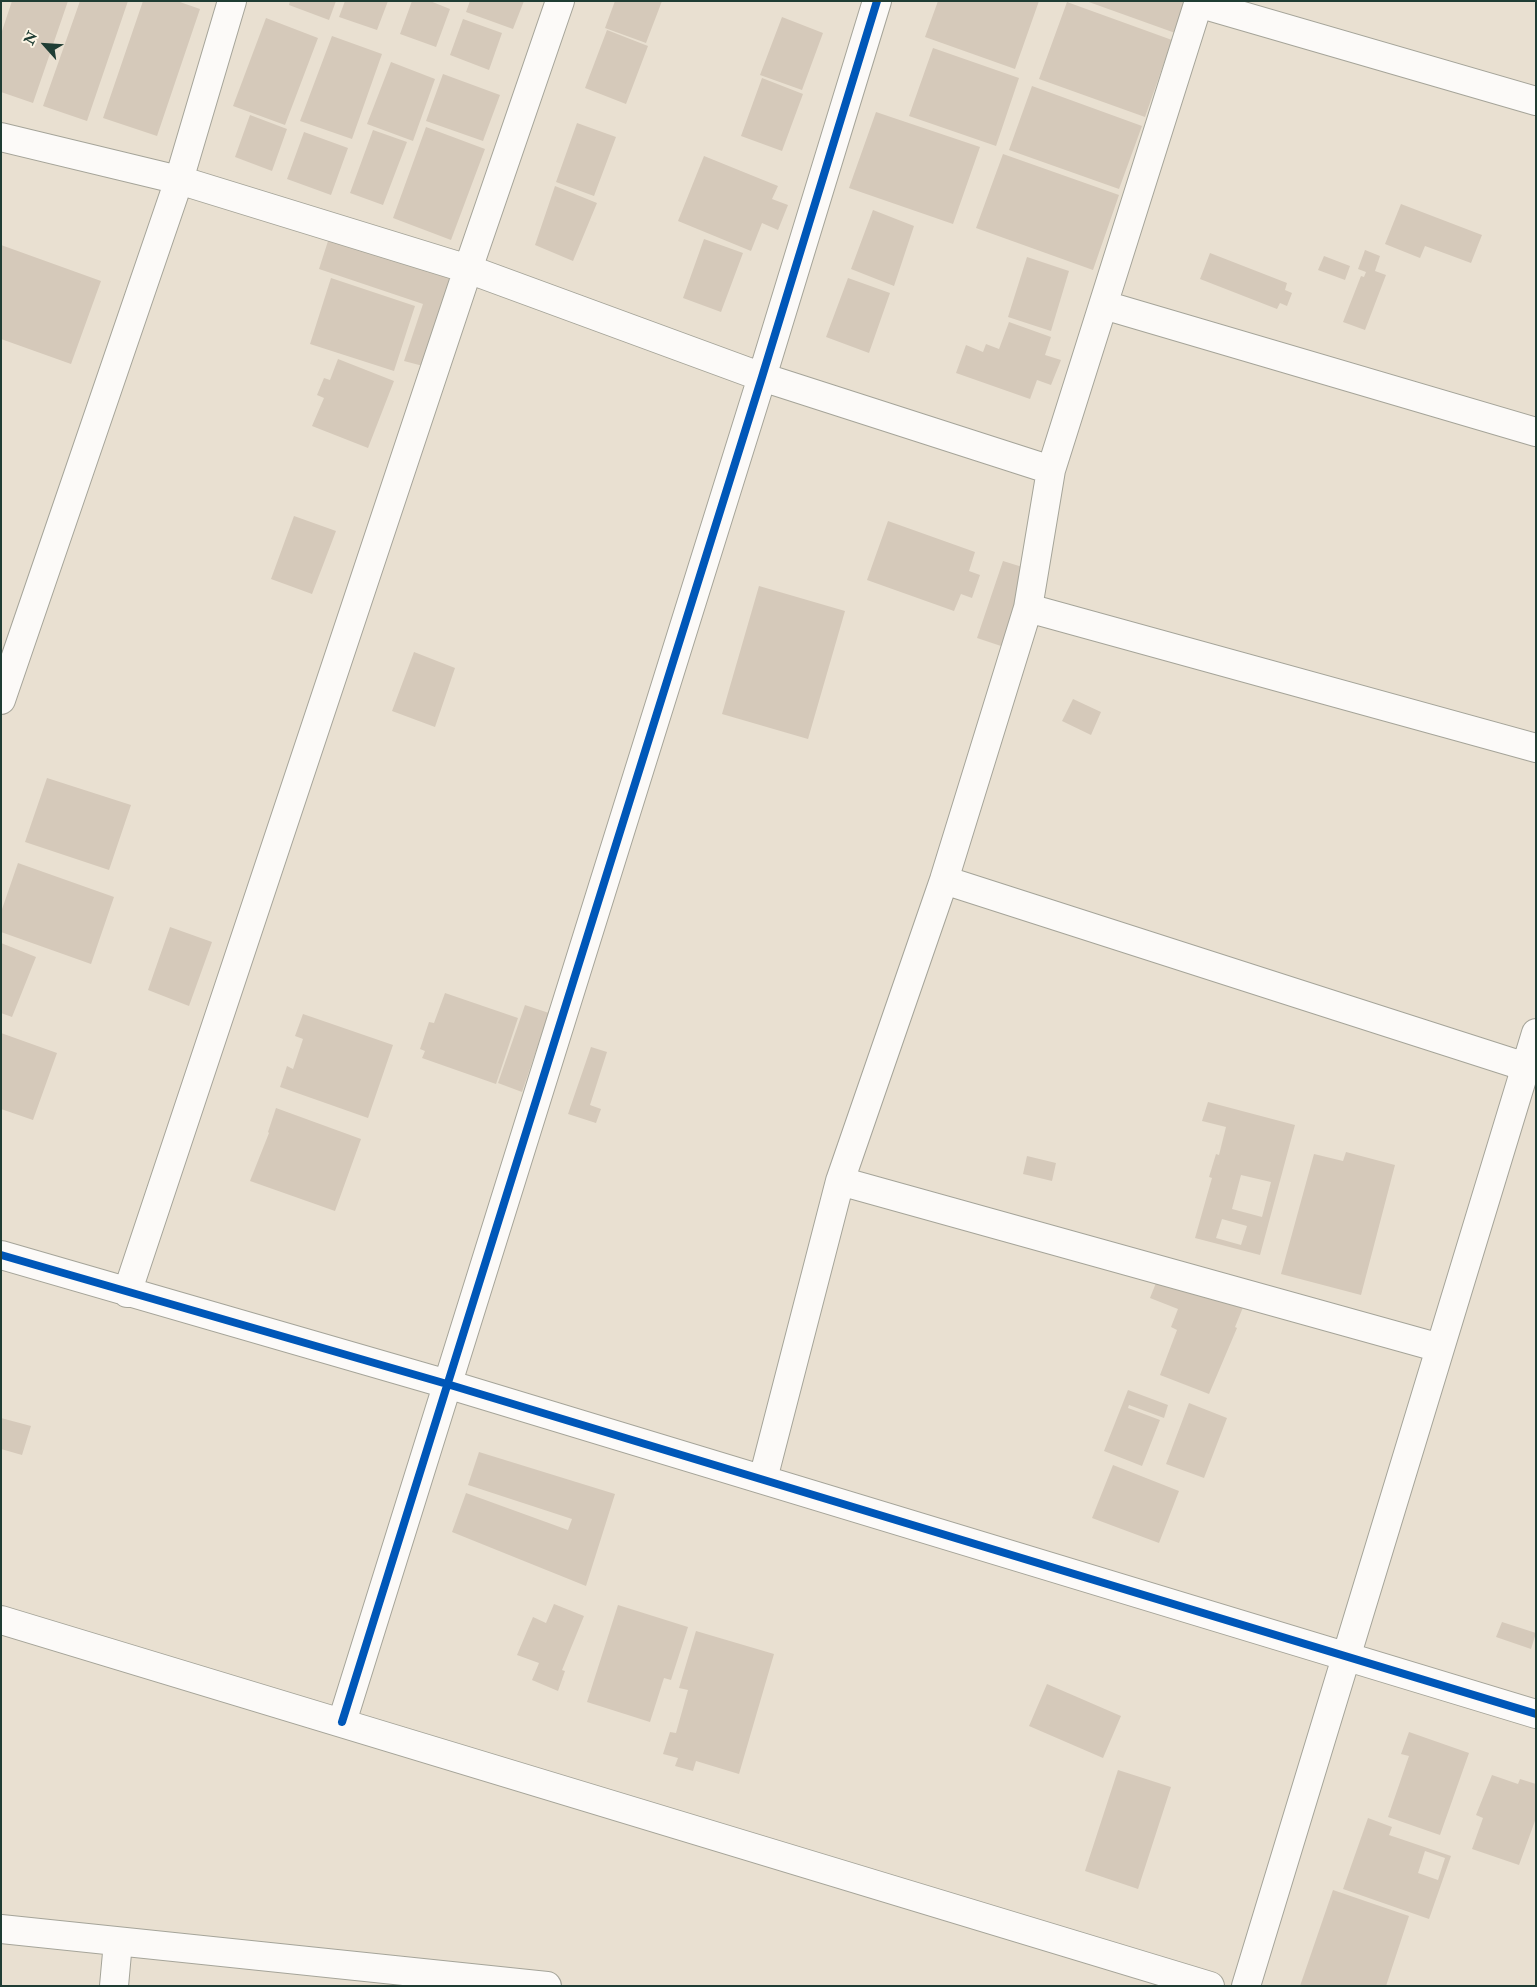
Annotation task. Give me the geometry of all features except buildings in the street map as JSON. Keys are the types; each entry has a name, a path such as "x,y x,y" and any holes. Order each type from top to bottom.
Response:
{"street":[{"path":"1,700 179,180 232,1"},
{"path":"127,1292 468,269 560,1"},
{"path":"342,1722 762,377 877,1"},
{"path":"763,1479 840,1181 944,880 1028,608 1051,470 1199,2 1536,100"},
{"path":"1,137 179,180 468,269 762,377 1051,470"},
{"path":"1104,305 1536,432"},
{"path":"1028,608 1536,748"},
{"path":"944,880 1526,1066"},
{"path":"1246,1986 1536,1034"},
{"path":"840,1181 1440,1348"},
{"path":"1,1255 447,1384 1536,1714"},
{"path":"1,1620 1210,1986"},
{"path":"1,1929 547,1986"},
{"path":"114,1986 118,1942"}],"cycle path":[{"path":"342,1722 762,377 877,1"},
{"path":"1,1255 447,1384 1536,1714"}]}
